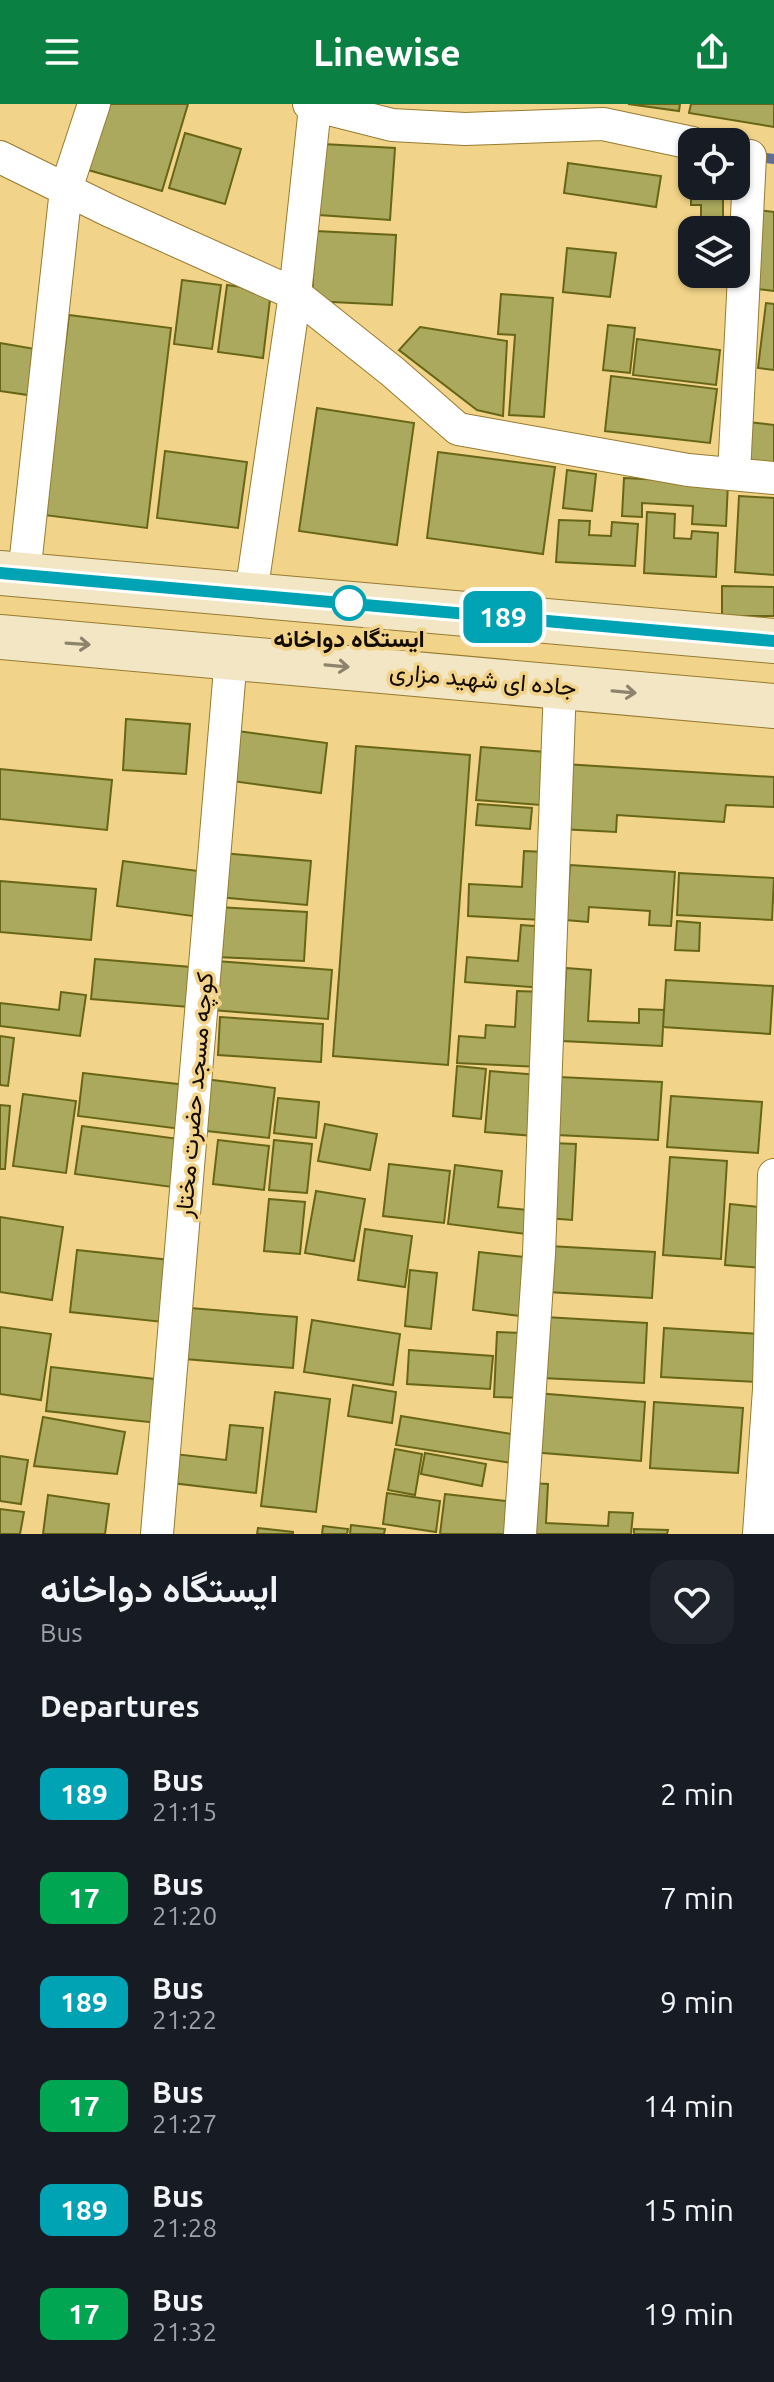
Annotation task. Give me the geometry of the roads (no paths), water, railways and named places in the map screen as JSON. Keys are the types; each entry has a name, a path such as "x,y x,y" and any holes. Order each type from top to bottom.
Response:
{"main road":[{"path":"12,574 774,641"},
{"name":"جاده ای شهید مزاری","path":"0,637 774,706"}],"street":[{"path":"12,574 66,189 94,104"},
{"path":"251,594 295,294 312,105 392,125 465,129 603,114 678,138"},
{"path":"734,474 753,156"},
{"path":"0,157 295,294 393,372 458,429 688,470 774,478"},
{"name":"کوچه مسجد حضرت مختار","path":"157,1534 231,657"},
{"path":"520,1534 539,1254 560,686"},
{"path":"759,1534 769,1389 774,1175"}],"waterway":[{"path":"752,156 774,159"}],"place":[{"name":"ایستگاه دواخانه","path":"349,603"}]}
